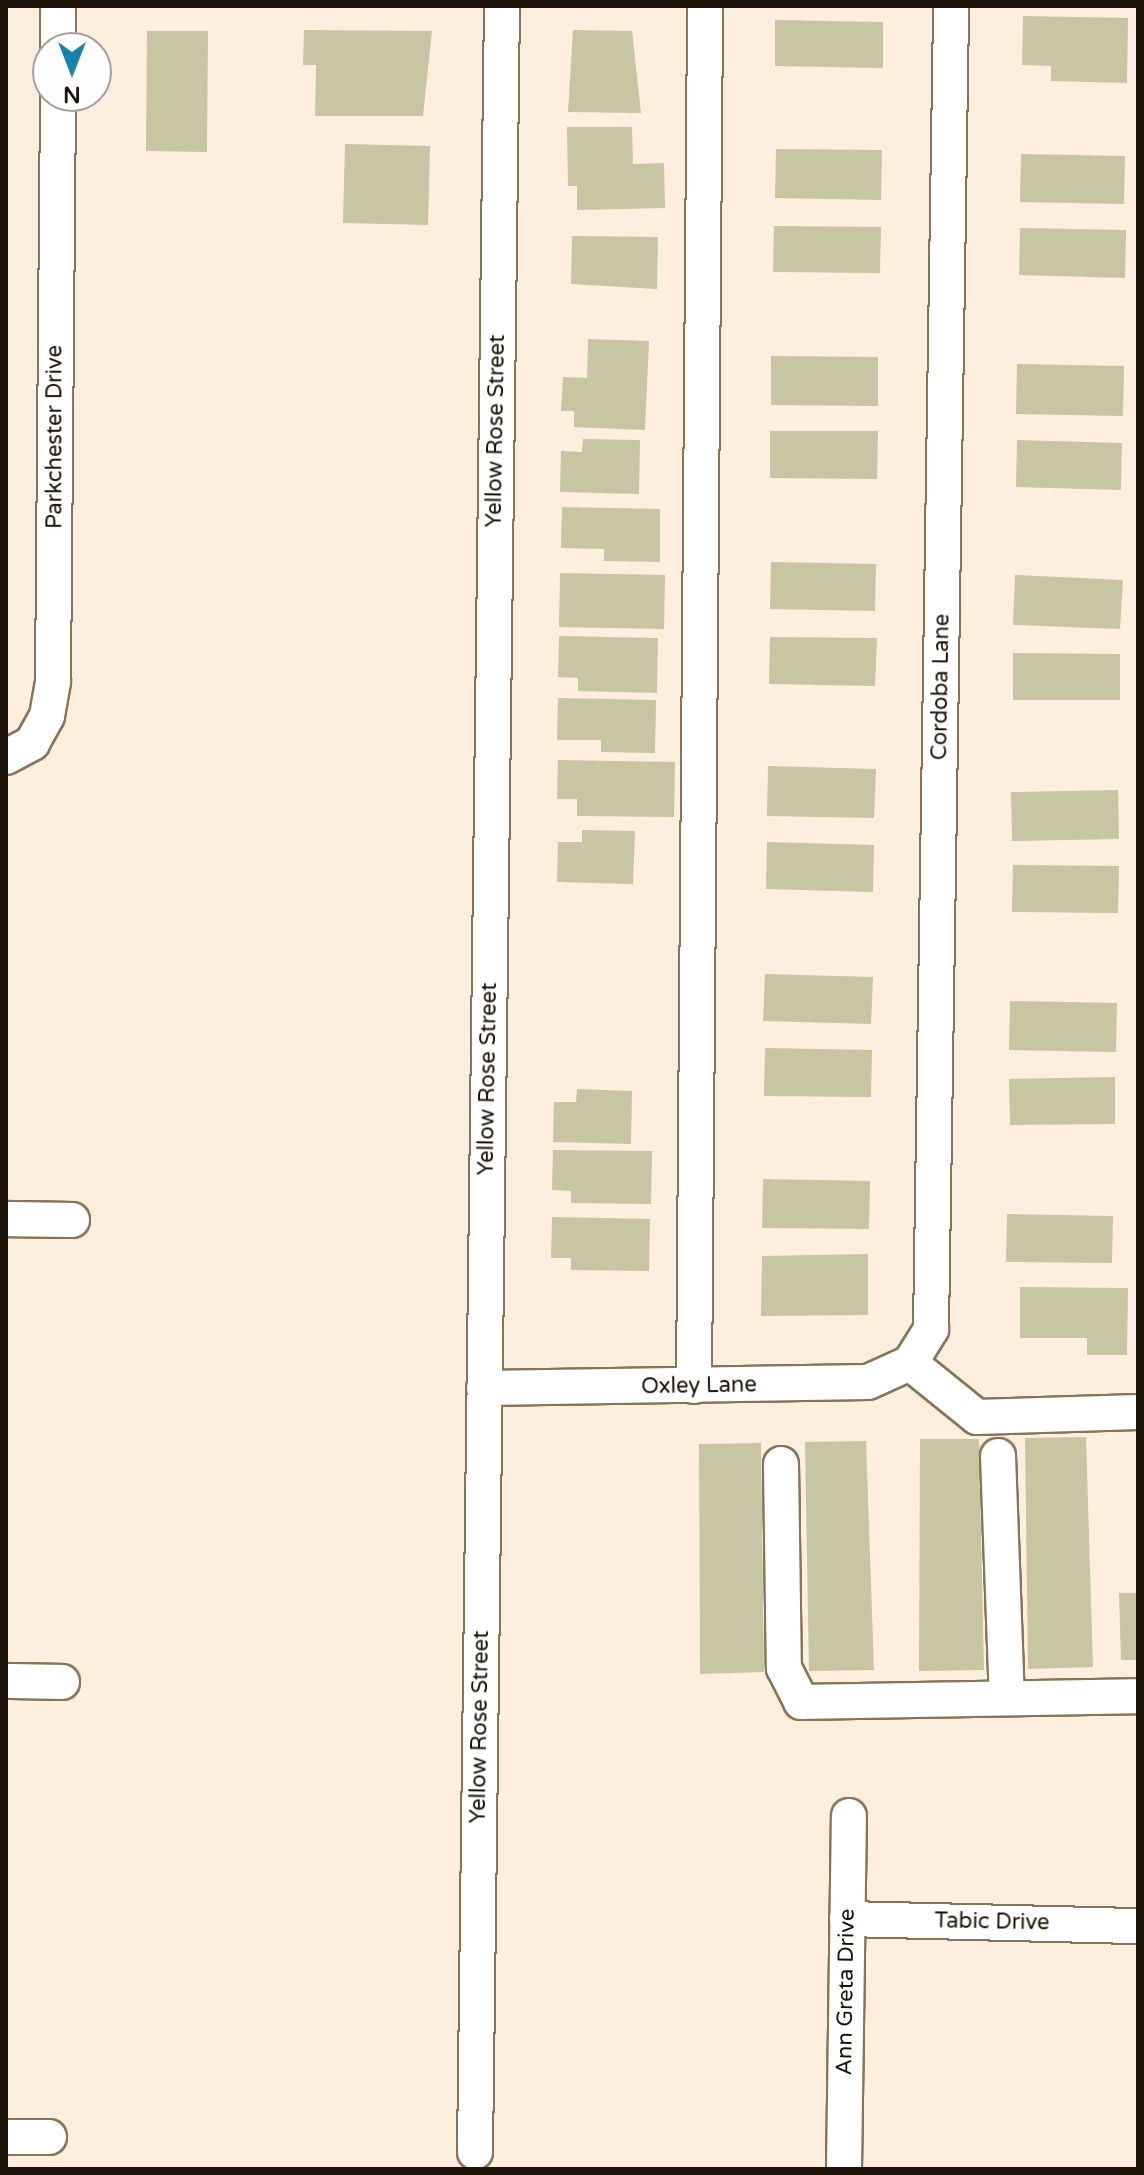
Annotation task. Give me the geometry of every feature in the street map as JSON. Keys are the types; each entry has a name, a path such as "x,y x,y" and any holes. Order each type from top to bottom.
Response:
{"street":[{"path":"58,6 58,32"},
{"name":"Yellow Rose Street","path":"475,2152 502,6"},
{"path":"694,1386 705,6"},
{"name":"Cordoba Lane","path":"910,1363 931,1329 951,6"},
{"name":"Parkchester Drive","path":"6,757 32,743 47,716 53,681 58,112"},
{"path":"6,1219 72,1220"},
{"path":"910,1363 977,1417 1138,1412"},
{"name":"Oxley Lane","path":"484,1388 868,1382 910,1363"},
{"path":"998,1456 1007,1698"},
{"path":"781,1464 784,1668 801,1702 1138,1696"},
{"path":"6,1681 62,1682"},
{"name":"Ann Greta Drive","path":"844,2169 849,1816"},
{"name":"Tabic Drive","path":"847,1919 1138,1926"},
{"path":"6,2137 49,2137"}],"building":[{"path":"1023,16 1128,18 1127,83 1051,81 1051,66 1022,65"},
{"path":"775,20 883,22 883,68 775,66"},
{"path":"304,30 432,31 423,116 315,116 316,65 303,65"},
{"path":"573,30 632,31 641,113 568,112"},
{"path":"147,31 208,31 207,152 146,151"},
{"path":"567,127 632,127 633,164 664,163 665,208 577,210 577,186 568,186"},
{"path":"345,144 430,146 428,225 343,223"},
{"path":"776,149 882,150 881,200 775,198"},
{"path":"1021,154 1125,156 1124,204 1020,202"},
{"path":"774,226 881,227 880,273 773,272"},
{"path":"1020,228 1126,230 1125,278 1019,275"},
{"path":"572,236 658,237 657,289 571,284"},
{"path":"588,339 649,341 645,430 574,427 574,411 561,411 563,377 587,378"},
{"path":"771,356 878,357 878,406 771,405"},
{"path":"1017,364 1124,366 1123,416 1016,414"},
{"path":"770,431 878,431 877,479 770,478"},
{"path":"583,439 640,440 639,494 560,492 561,451 582,452"},
{"path":"1017,440 1122,443 1121,490 1016,487"},
{"path":"562,507 660,509 660,562 604,561 604,549 561,548"},
{"path":"771,562 876,564 875,611 770,609"},
{"path":"560,573 665,575 664,629 559,627"},
{"path":"1015,575 1123,580 1120,629 1013,625"},
{"path":"559,636 658,638 657,693 578,691 578,678 558,677"},
{"path":"770,637 877,638 875,686 769,684"},
{"path":"1013,653 1120,654 1120,700 1013,700"},
{"path":"558,698 656,700 655,753 601,752 601,740 557,740"},
{"path":"558,760 675,762 674,817 577,816 577,799 557,799"},
{"path":"768,766 876,769 874,818 767,816"},
{"path":"1118,790 1119,839 1012,841 1011,792"},
{"path":"582,830 635,831 633,884 557,882 558,842 582,842"},
{"path":"767,842 874,845 873,892 766,889"},
{"path":"1013,865 1119,866 1118,913 1012,912"},
{"path":"765,974 873,977 871,1024 763,1021"},
{"path":"1010,1001 1117,1003 1116,1052 1009,1050"},
{"path":"765,1048 872,1050 871,1097 764,1096"},
{"path":"1115,1077 1115,1124 1010,1125 1009,1079"},
{"path":"577,1089 632,1091 631,1144 553,1142 554,1102 576,1102"},
{"path":"553,1150 652,1151 651,1204 571,1203 571,1191 552,1190"},
{"path":"763,1179 870,1181 869,1229 762,1228"},
{"path":"1007,1214 1113,1216 1112,1263 1006,1262"},
{"path":"552,1217 650,1219 649,1271 571,1270 571,1258 551,1258"},
{"path":"868,1254 868,1315 761,1316 762,1256"},
{"path":"1020,1287 1128,1288 1127,1355 1087,1355 1087,1338 1020,1338"},
{"path":"1086,1437 1093,1667 1028,1669 1025,1438"},
{"path":"920,1439 979,1439 984,1670 919,1671"},
{"path":"866,1441 874,1670 809,1671 805,1442"},
{"path":"761,1443 764,1672 700,1674 699,1444"},
{"path":"1119,1593 1138,1593 1138,1660 1121,1660"}]}
